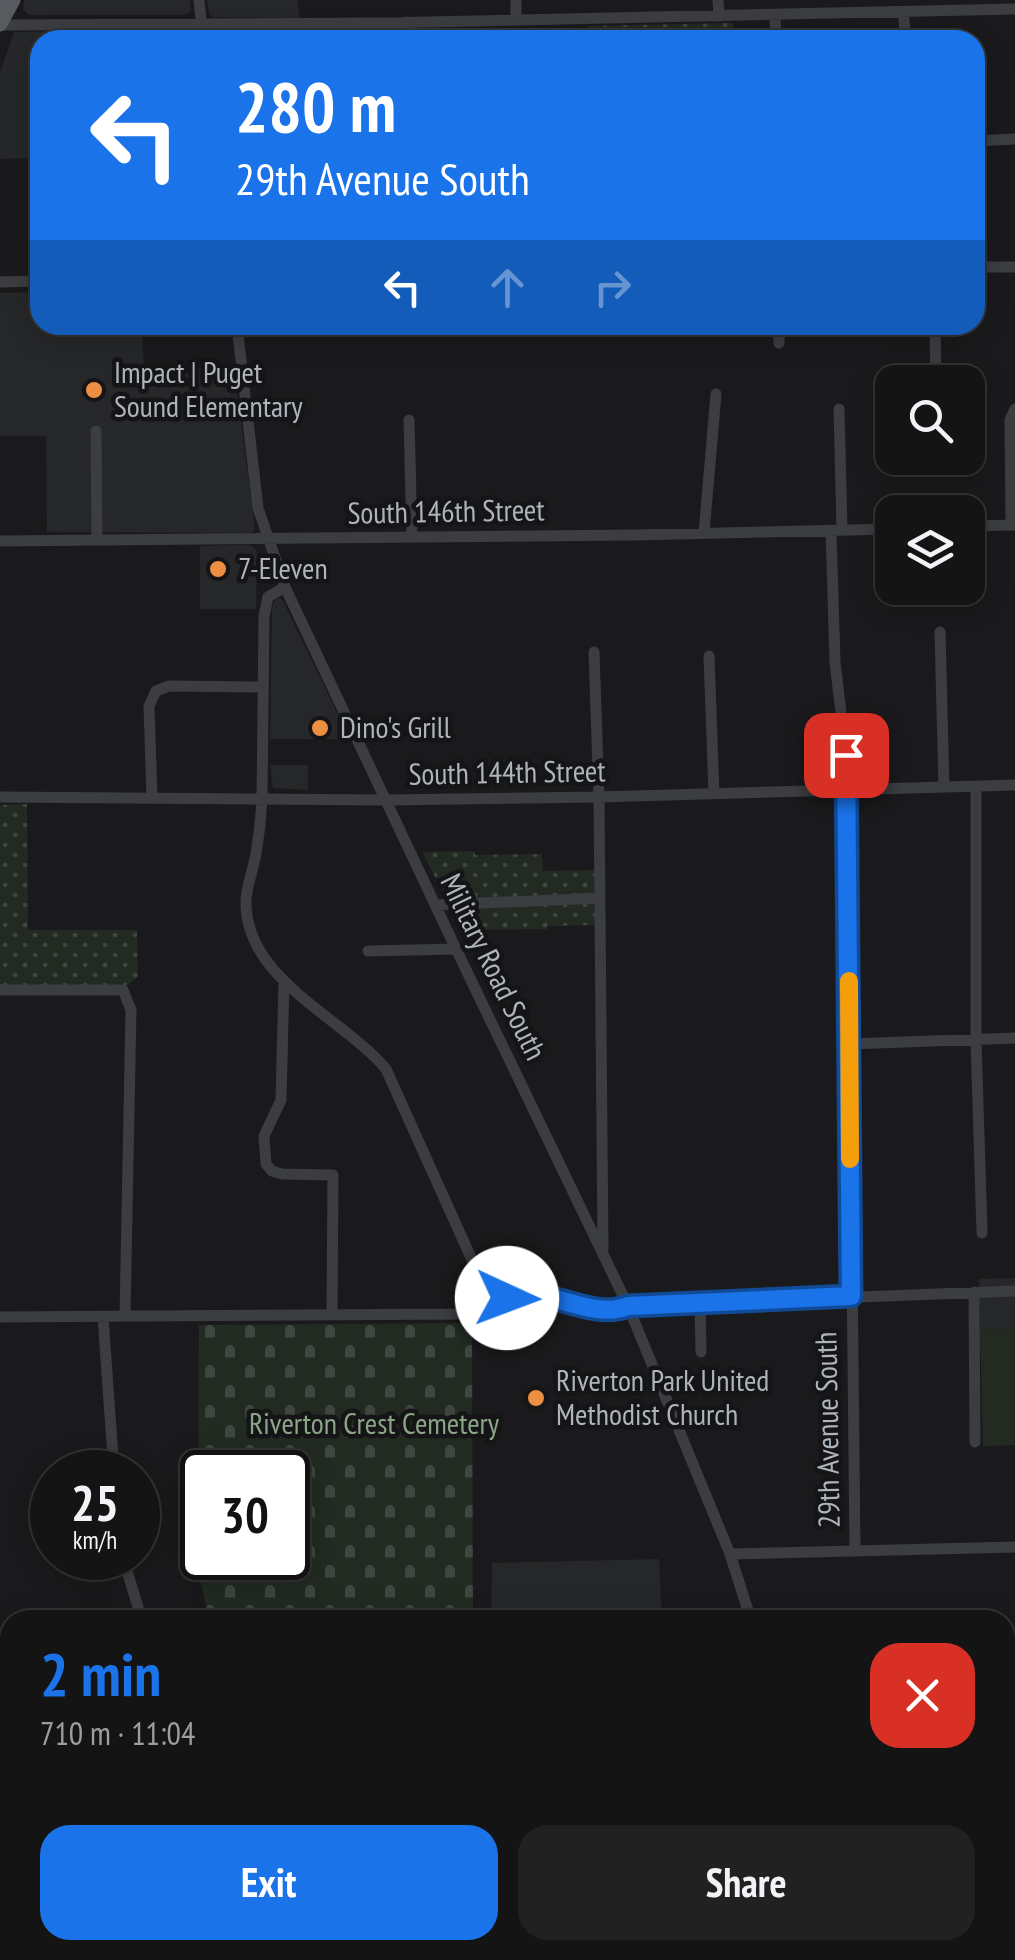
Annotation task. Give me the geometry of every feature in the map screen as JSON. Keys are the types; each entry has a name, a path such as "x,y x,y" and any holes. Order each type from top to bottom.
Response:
{"main road":[{"path":"0,24 14,0"}],"street":[{"path":"198,0 203,30"},
{"path":"516,0 516,20"},
{"path":"718,0 719,16"},
{"path":"0,24 516,20 903,12 919,6 1015,9"},
{"path":"903,12 905,30"},
{"path":"775,14 776,30"},
{"path":"406,22 406,30"},
{"path":"985,140 1015,139"},
{"path":"985,268 1015,266"},
{"path":"0,282 30,282"},
{"name":"Military Road South","path":"238,335 258,508 286,587 628,1306 730,1554 748,1610"},
{"path":"779,335 779,343"},
{"path":"935,335 936,365"},
{"path":"704,533 716,394"},
{"name":"29th Avenue South","path":"839,409 834,662 847,790 855,1550"},
{"path":"985,526 1013,525 1010,420 1015,409"},
{"path":"410,420 412,537"},
{"path":"96,431 98,540"},
{"name":"South 146th Street","path":"0,541 875,529"},
{"path":"286,587 268,596 266,603 262,800 248,891 251,937 284,981 366,1047 386,1070 473,1263 494,1295"},
{"path":"940,632 944,787"},
{"path":"594,652 603,1253"},
{"path":"709,656 714,794"},
{"path":"152,799 149,706 156,691 169,686 263,687"},
{"name":"South 144th Street","path":"0,797 387,800 1015,785"},
{"path":"976,786 976,1040 982,1233"},
{"path":"436,905 600,898"},
{"path":"368,951 456,949"},
{"path":"284,981 280,1100 264,1136 266,1164 282,1174 333,1175 332,1314"},
{"path":"0,990 123,990 130,1010 125,1316"},
{"path":"849,1044 1015,1038"},
{"path":"0,1317 466,1314 476,1312 494,1295 518,1289 606,1311 628,1306 1015,1291"},
{"path":"974,1292 975,1442"},
{"path":"700,1303 701,1352"},
{"path":"103,1316 112,1450"},
{"path":"730,1554 1015,1547"},
{"path":"130,1580 139,1610"}],"shaded area":[{"path":"24,0 190,0 191,11 184,15 29,15 23,10"},
{"path":"207,0 298,0 299,18 212,17"},
{"path":"14,32 30,32 30,158 0,159 0,73"},
{"path":"30,292 30,335 142,335 144,368 234,369 255,529 252,533 47,532 46,436 0,436 0,293"},
{"path":"249,545 257,551 256,609 200,609 200,546"},
{"path":"277,597 282,599 350,739 270,739 272,606"},
{"path":"270,765 308,765 308,790 273,788"},
{"path":"1015,1278 1015,1445 983,1446 979,1279"},
{"path":"659,1559 662,1610 491,1610 492,1563"}],"green space":[{"path":"733,23 733,30 587,30 587,26"},
{"path":"27,804 28,930 137,930 138,977 127,985 0,985 0,805"},
{"path":"474,851 475,855 542,854 543,871 594,870 595,925 463,930 422,852"},
{"name":"Riverton Crest Cemetery","path":"472,1323 473,1610 207,1610 200,1580 310,1580 310,1450 198,1450 199,1325"},
{"path":"1015,1328 1015,1445 983,1446 980,1329"}],"slow traffic":[{"path":"849,981 850,1159"}],"place":[{"name":"Impact | Puget Sound Elementary","path":"94,390"},
{"name":"7-Eleven","path":"218,569"},
{"name":"Dino's Grill","path":"320,728"},
{"name":"Riverton Park United Methodist Church","path":"536,1398"}],"route":[{"path":"507,1298 530,1294 606,1311 628,1306 851,1296 846,755"}]}
